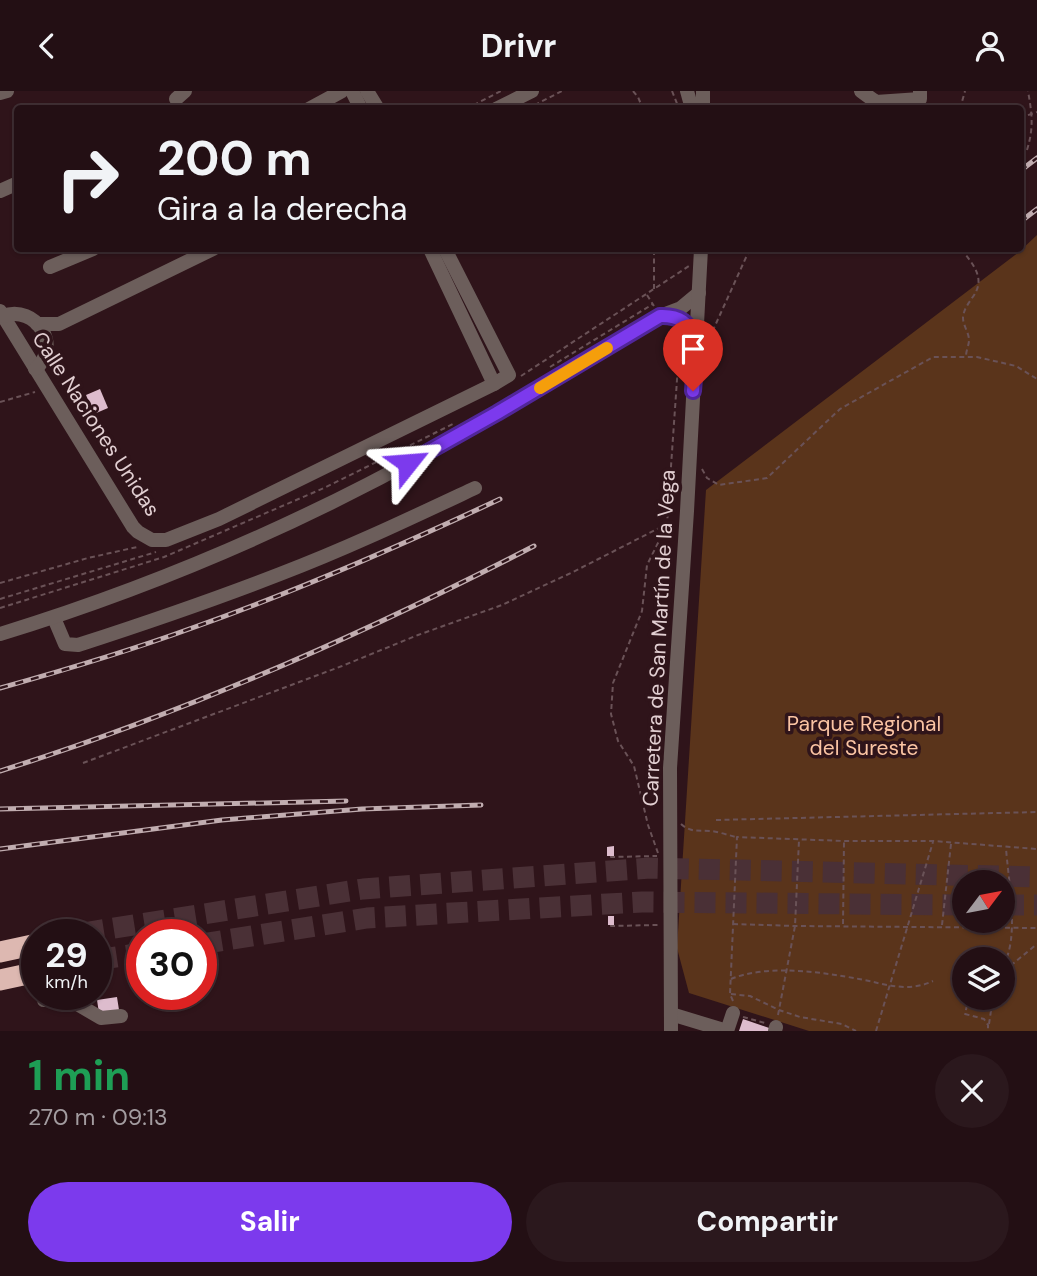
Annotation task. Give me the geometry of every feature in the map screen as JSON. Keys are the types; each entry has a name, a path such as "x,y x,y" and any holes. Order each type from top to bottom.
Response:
{"highway":[{"path":"0,952 21,947"},
{"path":"0,980 21,975"}],"street":[{"path":"0,93 7,91"},
{"path":"316,105 342,91"},
{"path":"504,105 532,91"},
{"path":"867,93 876,102 920,95"},
{"path":"50,267 86,252"},
{"path":"37,324 59,324 202,252"},
{"path":"431,252 494,384"},
{"name":"Calle Naciones Unidas","path":"1,314 133,527 152,540 166,540 219,519 509,375 447,252"},
{"name":"Carretera de San Martín de la Vega","path":"671,1031 670,768 701,346 701,252"},
{"path":"0,634 54,618 200,562 307,514 431,451 663,320 699,293"},
{"path":"1,314 20,313 37,324 43,332 46,343 45,357 34,369"},
{"path":"663,320 676,317 684,321 701,346"},
{"path":"46,343 59,324"},
{"path":"54,618 65,644 78,645 179,612 282,573 475,488"},
{"path":"87,1010 101,1018 121,1017"},
{"path":"670,1014 727,1031 733,1013"}],"path":[{"path":"474,105 501,91"},
{"path":"535,105 562,91"},
{"path":"1027,150 1032,134 1028,91"},
{"path":"1024,117 1037,112"},
{"path":"654,252 654,290"},
{"path":"701,346 749,252"},
{"path":"963,252 977,271 979,280 977,292 967,306 963,319 969,341 965,357"},
{"path":"647,295 684,270 691,262"},
{"path":"611,856 660,856 648,825 634,767 618,741 611,714 612,683 642,611 648,565 667,524 679,351 678,339 663,320"},
{"path":"701,467 707,478 719,485 767,478 840,409 933,357 977,358 1016,366 1037,379"},
{"path":"0,402 47,389"},
{"path":"82,763 502,605 667,524"},
{"path":"0,583 88,558 132,549 152,540"},
{"path":"716,820 1037,812"},
{"path":"670,814 687,829 695,832 710,831 737,837 933,841 1037,849"},
{"path":"737,837 730,979 730,994 735,1005 733,1013 775,1029 795,926 799,839"},
{"path":"843,926 844,841"},
{"path":"876,1031 933,841"},
{"path":"942,927 951,843"},
{"path":"1006,846 1008,870"},
{"path":"611,925 670,924"},
{"path":"732,924 952,927"},
{"path":"1015,928 1037,928"},
{"path":"1015,962 1037,944"},
{"path":"730,979 744,973 786,971 830,974 909,988 933,981"},
{"path":"730,994 750,996 800,1017 842,1024 856,1031"},
{"path":"966,1010 965,1014 984,1019 988,1025"},
{"path":"988,1031 991,1010"}],"green space":[{"name":"Parque Regional del Sureste","path":"1037,235 1037,1031 809,1031 689,993 677,948 706,490 1019,252 1024,252 1024,247"}],"building":[{"path":"100,389 108,408 94,414 86,395"},
{"path":"614,846 614,856 607,856 607,847"},
{"path":"608,916 614,916 614,925 608,925"},
{"path":"117,997 119,1010 99,1013 99,1010 112,1010 112,998"},
{"path":"743,1019 772,1029 739,1031"}],"tunnel":[{"path":"112,928 363,889 650,868 1037,877"},
{"path":"217,941 367,918 642,902 952,905"},
{"path":"1015,905 1037,905"},
{"path":"112,958 126,955"}],"railway":[{"path":"1024,168 1037,158"},
{"path":"1024,219 1037,209"},
{"path":"0,688 121,652 231,614 348,567 500,499"},
{"path":"0,771 137,724 272,670 404,611 534,546"},
{"path":"0,809 346,801"},
{"path":"0,849 222,820 362,809 481,805"}],"slow traffic":[{"path":"540,388 607,348"}],"route":[{"path":"408,463 660,316 681,319 692,333 696,350 693,391"}]}
